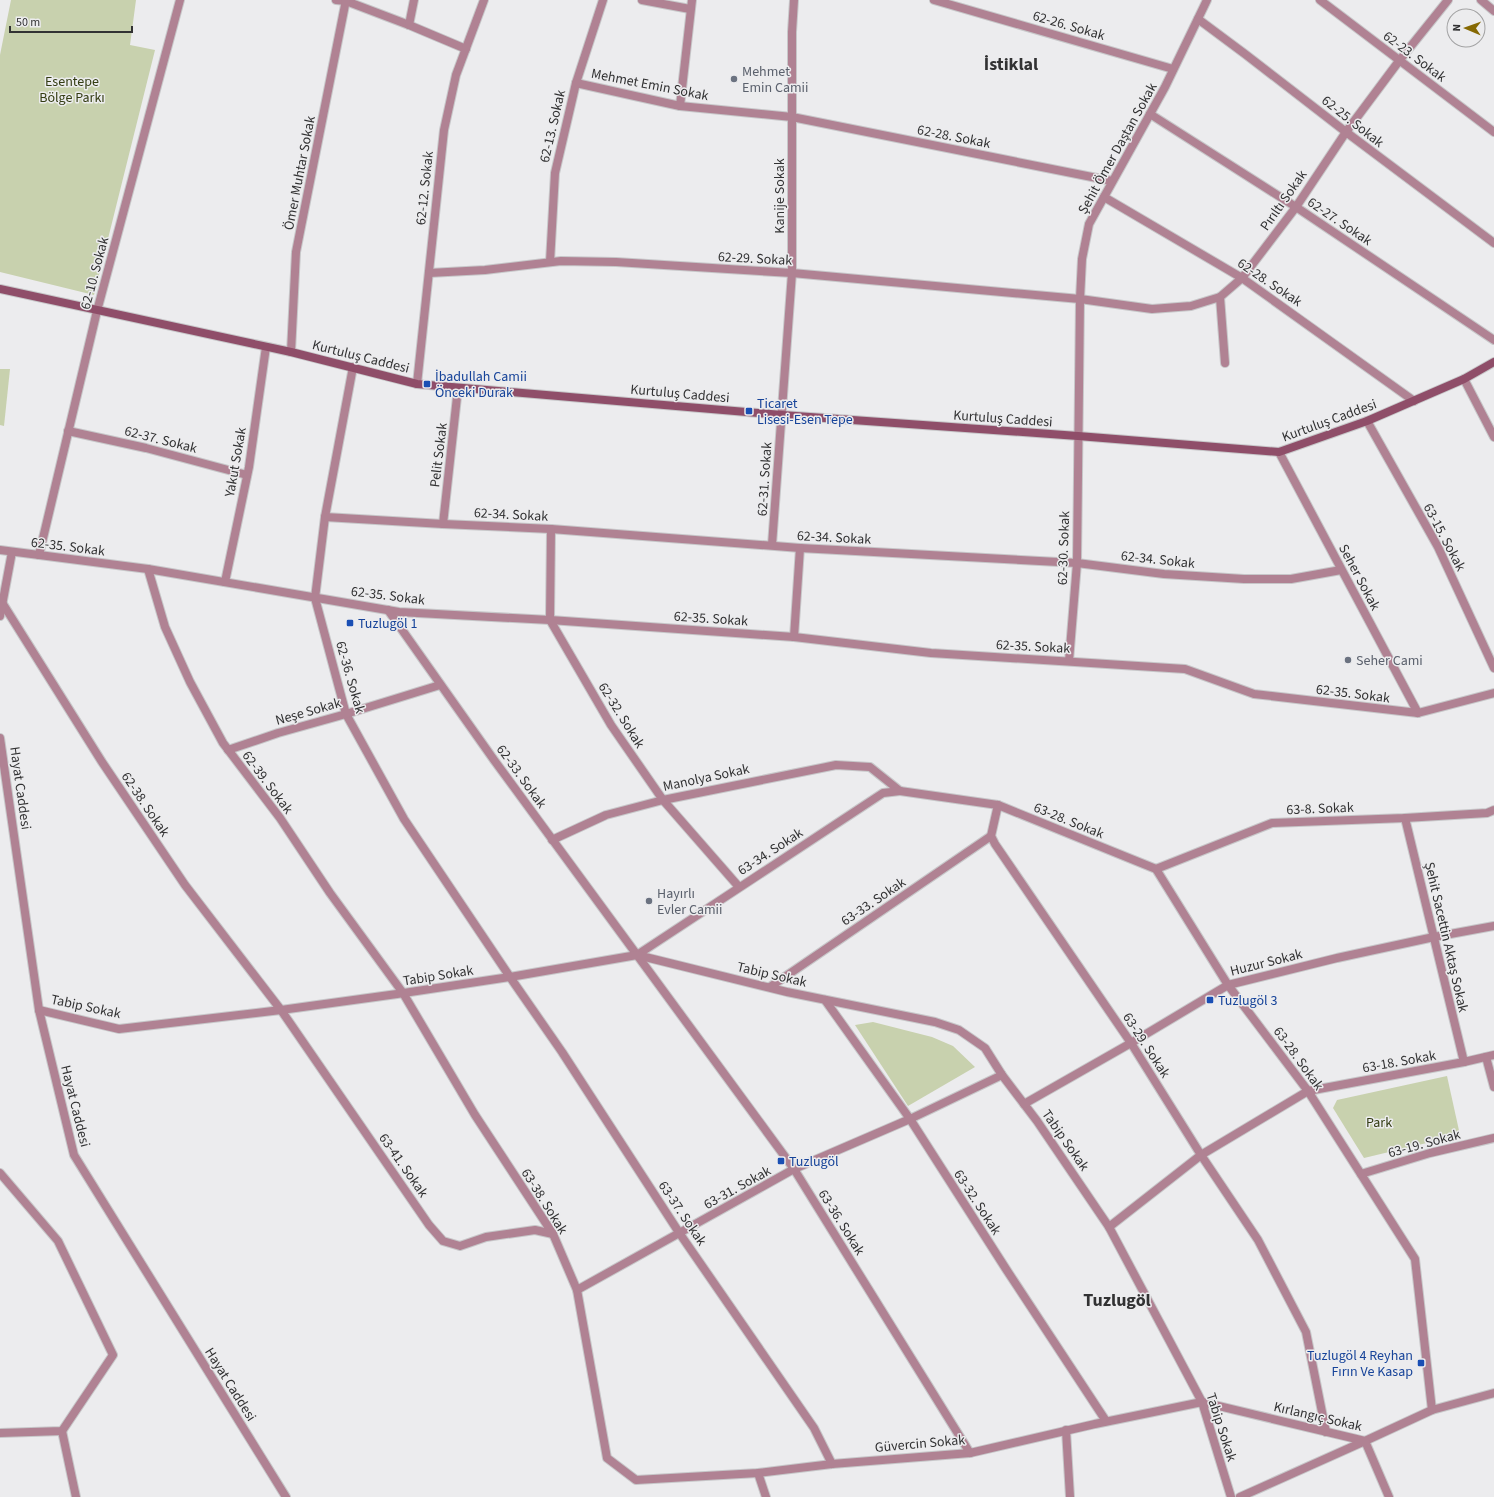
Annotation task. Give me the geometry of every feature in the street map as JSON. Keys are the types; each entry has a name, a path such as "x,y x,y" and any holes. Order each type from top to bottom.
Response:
{"street":[{"name":"62-10. Sokak","path":"39,555 97,311 180,0"},
{"path":"336,0 346,1 466,49"},
{"path":"409,25 414,0"},
{"name":"62-12. Sokak","path":"417,384 444,130 456,75 484,0"},
{"name":"62-13. Sokak","path":"550,262 555,173 576,83 603,0"},
{"path":"642,0 690,9"},
{"path":"680,106 692,0"},
{"name":"Kanije Sokak","path":"782,415 792,273 792,32 794,0"},
{"name":"62-26. Sokak","path":"934,0 1173,69"},
{"name":"Şehit Ömer Daştan Sokak","path":"1078,436 1082,259 1090,224 1112,181 1150,114 1207,0"},
{"name":"62-23. Sokak","path":"1320,0 1494,132"},
{"name":"Pırıltı Sokak","path":"1080,299 1152,309 1191,306 1220,298 1242,278 1296,207 1346,132 1399,61 1448,0"},
{"path":"1481,0 1494,11"},
{"name":"Ömer Muhtar Sokak","path":"291,352 296,252 346,1"},
{"name":"62-25. Sokak","path":"1198,19 1494,243"},
{"name":"Mehmet Emin Sokak","path":"576,83 680,106 792,117"},
{"name":"62-27. Sokak","path":"1150,114 1296,207 1494,340"},
{"name":"62-28. Sokak","path":"792,117 1112,181"},
{"name":"62-28. Sokak","path":"1104,197 1242,278 1414,401"},
{"name":"62-29. Sokak","path":"429,273 485,270 561,261 616,262 792,273 1080,299"},
{"name":"Kurtuluş Caddesi","path":"0,289 291,352 417,384 782,415 1279,452 1367,421 1464,379 1494,362"},
{"path":"1220,298 1225,362"},
{"name":"Yakut Sokak","path":"225,582 247,475 266,347"},
{"name":"62-36. Sokak","path":"353,367 325,517 315,598 346,714 404,819 510,977"},
{"path":"1464,379 1494,437"},
{"name":"Pelit Sokak","path":"442,524 458,388"},
{"name":"62-31. Sokak","path":"772,546 782,415"},
{"name":"63-15. Sokak","path":"1367,421 1438,547 1494,668"},
{"name":"62-37. Sokak","path":"68,431 146,448 247,475"},
{"name":"62-30. Sokak","path":"1069,661 1076,563 1078,436"},
{"name":"Seher Sokak","path":"1279,452 1418,714"},
{"name":"62-34. Sokak","path":"325,517 551,529 800,548 1076,563 1164,574 1244,579 1291,579 1341,570"},
{"path":"550,620 551,529"},
{"path":"794,637 800,548"},
{"name":"62-35. Sokak","path":"0,550 148,569 399,612 550,620 794,637 931,653 1185,669 1254,694 1418,714"},
{"path":"0,616 12,552"},
{"name":"62-39. Sokak","path":"148,569 165,627 186,675 219,736 280,818 330,893 403,993"},
{"name":"62-38. Sokak","path":"2,604 102,762 185,885 281,1010"},
{"name":"62-33. Sokak","path":"388,610 440,685 637,956"},
{"name":"62-32. Sokak","path":"550,620 611,725 663,800 739,887"},
{"name":"Neşe Sokak","path":"228,750 278,733 440,685"},
{"path":"1418,714 1494,693"},
{"name":"Hayat Caddesi","path":"0,738 40,1010 74,1154 286,1497"},
{"name":"Manolya Sokak","path":"552,840 606,815 663,800 836,764 870,767 900,791"},
{"path":"900,791 998,805 991,836"},
{"name":"63-34. Sokak","path":"637,956 882,793 900,791"},
{"name":"63-28. Sokak","path":"998,805 1156,869 1228,984 1308,1091 1415,1260 1432,1410"},
{"name":"63-8. Sokak","path":"1156,869 1272,822 1405,818 1487,813 1494,810"},
{"name":"Şehit Sacettin Aktaş Sokak","path":"1405,818 1464,1062"},
{"name":"63-33. Sokak","path":"770,987 991,836"},
{"name":"63-29. Sokak","path":"991,836 1131,1043 1201,1155 1258,1240 1306,1332 1326,1432"},
{"name":"Huzur Sokak","path":"1024,1104 1131,1043 1228,984 1337,958 1434,937 1494,926"},
{"name":"Tabip Sokak","path":"40,1010 119,1029 281,1010 403,993 637,956 825,1000 935,1022 959,1030 985,1048 1002,1075 1038,1121 1109,1227 1202,1402 1230,1497"},
{"name":"63-36. Sokak","path":"637,956 794,1169 970,1453"},
{"name":"63-37. Sokak","path":"510,977 562,1052 680,1234 814,1428 832,1464"},
{"name":"63-38. Sokak","path":"403,993 475,1115 553,1234 577,1290 607,1458 636,1480"},
{"name":"63-32. Sokak","path":"825,1000 910,1119 1106,1421"},
{"name":"63-41. Sokak","path":"281,1010 443,1242 460,1246 486,1237 535,1230 553,1234"},
{"path":"1490,1056 1494,1087"},
{"name":"63-18. Sokak","path":"1308,1091 1490,1056"},
{"name":"63-31. Sokak","path":"577,1290 680,1234 794,1169 910,1119 1002,1075"},
{"path":"1109,1227 1201,1155 1308,1091"},
{"name":"63-19. Sokak","path":"1361,1174 1430,1153 1494,1138"},
{"path":"0,1173 58,1242 112,1355 62,1431 76,1497"},
{"name":"Kırlangıç Sokak","path":"1202,1402 1365,1441 1432,1410 1494,1393"},
{"name":"Güvercin Sokak","path":"636,1480 758,1473 832,1464 970,1453 1106,1421 1202,1402"},
{"path":"1066,1430 1070,1497"},
{"path":"0,1433 62,1431"},
{"path":"1240,1497 1365,1441 1389,1497"},
{"path":"758,1473 766,1497"}],"green space":[{"name":"Esentepe Bölge Parkı","path":"11,0 136,0 130,45 155,50 94,295 0,272 0,55"},
{"path":"0,369 10,369 4,426 0,425"},
{"path":"873,1022 932,1037 953,1046 975,1067 908,1106 855,1025"},
{"name":"Park","path":"1447,1076 1460,1135 1364,1158 1333,1108 1337,1100"}],"place":[{"name":"Mehmet Emin Camii","path":"734,79"},
{"name":"İbadullah Camii Önceki Durak","path":"427,384"},
{"name":"Ticaret Lisesi-Esen Tepe","path":"749,411"},
{"name":"Tuzlugöl 1","path":"350,623"},
{"name":"Seher Cami","path":"1348,660"},
{"name":"Hayırlı Evler Camii","path":"649,901"},
{"name":"Tuzlugöl 3","path":"1210,1000"},
{"name":"Tuzlugöl","path":"781,1161"},
{"name":"Tuzlugöl 4 Reyhan Fırın Ve Kasap","path":"1421,1363"}],"district":[{"name":"İstiklal","path":"1011,64"},
{"name":"Tuzlugöl","path":"1117,1300"}]}
